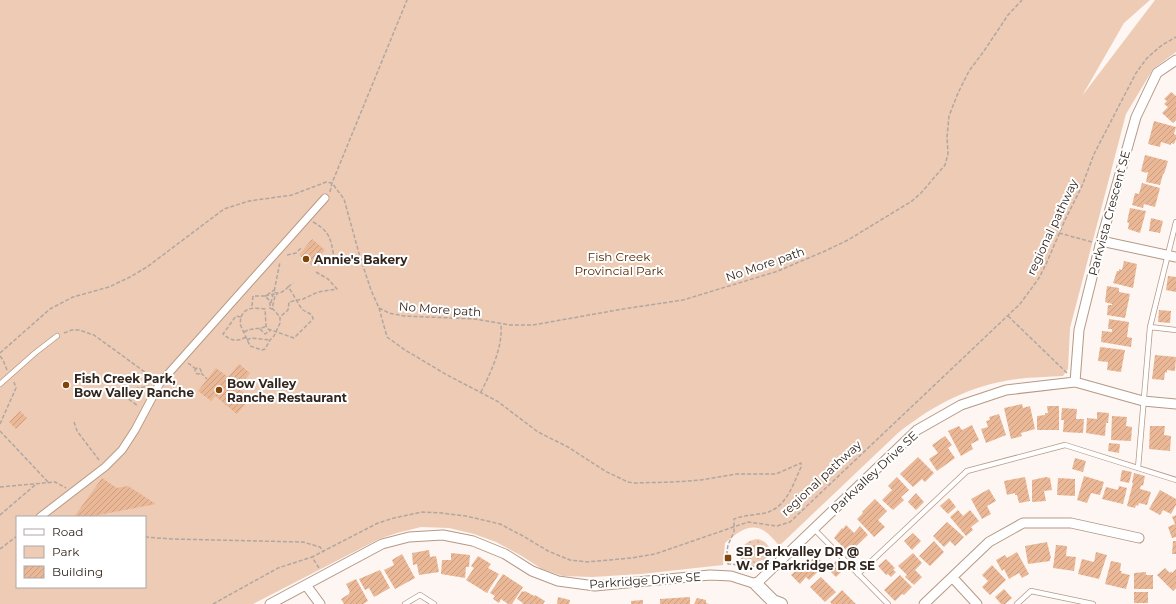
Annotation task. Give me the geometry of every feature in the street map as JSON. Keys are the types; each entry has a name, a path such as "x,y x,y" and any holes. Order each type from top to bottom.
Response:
{"street":[{"name":"Parkvista Crescent SE","path":"1075,382 1079,330 1101,242 1136,117 1157,73 1176,60"},
{"path":"41,516 105,467 122,450 136,430 144,411 160,383 277,254 325,198"},
{"path":"1101,242 1172,257"},
{"name":"Parkvalley Drive SE","path":"756,584 917,430 961,405 1006,390 1075,382 1143,401 1176,404"},
{"path":"924,604 953,578 989,542 1023,523 1071,523 1139,538"},
{"name":"Parkridge Drive SE","path":"270,604 382,544 409,537 443,535 474,541 505,554 532,571 558,582 595,586 710,575 732,576 756,584"},
{"path":"953,578 977,604"},
{"path":"756,584 776,603"},
{"path":"306,585 320,604"}],"lane":[{"path":"1138,468 1150,327 1172,257 1176,222"},
{"path":"1150,327 1176,330"},
{"path":"0,384 57,336"},
{"path":"858,574 967,470 1065,445 1176,480"},
{"path":"814,529 888,604"},
{"path":"1017,604 1031,591 1093,604"},
{"path":"405,604 420,595 434,604"}],"path":[{"path":"332,183 407,0"},
{"name":"No More path","path":"379,308 397,316 475,319 520,326 564,320 684,300 752,280 801,262 848,240 918,197 945,165 948,154 947,136 949,116 955,99 969,71 1008,15 1022,0"},
{"name":"regional pathway","path":"214,604 278,568 324,552 378,523 422,512 466,516 500,524 524,536 548,551 570,560 587,562 655,554 748,522 777,526 790,522 1020,304 1039,278 1082,186 1094,154 1136,72 1147,58 1162,45 1176,38"},
{"path":"0,424 16,388 15,383 0,355 50,309 73,297 109,287 130,278 224,209 249,201 292,195 326,182 332,183 344,199 360,257 371,290 379,308 387,337 447,375 481,392 507,408 538,432 568,447 593,464 634,484 701,480 736,474 776,474 802,463 788,495 778,508 734,519 733,536 728,545 727,551 728,564 753,567 758,566 762,562"},
{"path":"309,216 311,221 322,228 328,235 334,257"},
{"path":"1059,233 1092,242 1101,242"},
{"path":"270,307 278,272 277,254 296,253 302,247"},
{"path":"280,317 288,310 289,302 303,299 318,292 337,289 328,279 316,272"},
{"path":"265,296 270,301 270,307 280,317 280,323 267,348 262,350 251,347 240,324 241,317 244,312 252,307 265,309 270,307 274,296 293,283"},
{"path":"265,309 266,326 268,328 294,338 313,319 313,316 303,310 288,287"},
{"path":"274,290 275,293 278,293"},
{"path":"265,296 274,290"},
{"path":"252,307 253,296 265,296 278,293"},
{"path":"1008,315 1075,382"},
{"path":"241,317 236,316 223,334 234,340 246,337"},
{"path":"481,392 498,350 502,331 501,324"},
{"path":"244,332 251,328 264,328 266,326"},
{"path":"260,328 264,334 271,330"},
{"path":"57,336 72,330 87,332 94,335 160,383"},
{"path":"247,340 251,338 270,340"},
{"path":"201,373 207,379"},
{"path":"119,392 160,383"},
{"path":"106,392 111,390 119,392 144,411"},
{"path":"74,422 77,431 105,467"},
{"path":"0,431 49,484"},
{"path":"0,487 49,484 55,482 73,491"},
{"path":"0,515 36,484"},
{"path":"146,536 172,539 303,542 320,547 324,552"},
{"path":"0,549 16,537"},
{"path":"312,557 323,575"}],"green space":[{"name":"Fish Creek Provincial Park","path":"0,0 1150,0 1124,23 1082,96 1155,0 1176,0 1176,52 1153,69 1126,114 1070,328 1068,369 1063,376 1023,378 1000,382 968,391 939,405 898,433 779,546 766,532 753,528 747,529 740,532 725,543 723,565 641,574 592,577 563,576 542,569 496,542 474,534 449,528 421,527 379,539 253,604 0,604"},
{"path":"757,539 767,544 770,548 771,554 764,561 762,560 753,565 741,564 741,551 743,547 748,542"}],"building":[{"path":"1171,92 1176,96 1176,120 1173,123 1162,113 1168,107 1164,104 1167,101 1164,99"},
{"path":"1154,121 1176,127 1174,134 1176,135 1176,139 1174,144 1171,143 1171,145 1161,142 1160,147 1148,144"},
{"path":"1145,155 1168,161 1160,185 1146,182 1148,172 1146,173 1141,171"},
{"path":"1142,183 1160,188 1155,207 1144,204 1143,208 1132,205 1135,193 1139,194"},
{"path":"1130,208 1146,211 1140,233 1128,229 1129,223 1127,222"},
{"path":"1151,218 1163,221 1160,233 1149,231"},
{"path":"312,239 325,250 312,265 299,255"},
{"path":"1124,261 1137,264 1133,288 1113,283 1117,271 1119,271 1119,269 1122,270"},
{"path":"1168,276 1176,277 1176,292 1166,290"},
{"path":"1107,286 1119,288 1119,292 1130,294 1125,318 1107,315 1108,305 1112,304 1105,302"},
{"path":"1159,310 1171,311 1170,323 1158,322"},
{"path":"1109,319 1129,322 1127,337 1132,338 1131,347 1101,342 1102,331 1112,332 1112,329 1108,329"},
{"path":"1100,347 1125,350 1121,372 1107,370 1108,362 1098,361"},
{"path":"1155,355 1176,357 1175,371 1167,370 1167,373 1165,372 1164,380 1152,379"},
{"name":"Bow Valley Ranche Restaurant","path":"239,364 250,373 238,388 250,398 237,414 215,396 211,401 198,391 216,368 228,377"},
{"path":"1022,404 1023,408 1030,406 1035,429 1021,433 1022,436 1011,439 1004,408"},
{"path":"1047,406 1059,406 1059,430 1037,430 1037,416 1048,413"},
{"path":"1062,408 1077,409 1076,419 1084,419 1083,433 1063,432 1064,420 1061,420"},
{"path":"20,411 27,418 16,429 9,422"},
{"path":"1097,412 1109,413 1108,423 1106,423 1105,436 1086,433 1087,418 1097,419"},
{"path":"999,414 1006,435 986,443 981,429 988,427 986,421 990,420 989,417"},
{"path":"1112,416 1127,417 1126,426 1132,427 1131,441 1111,440"},
{"path":"972,425 979,440 971,444 973,449 961,456 948,431 959,426 962,430"},
{"path":"1150,426 1165,426 1164,435 1171,436 1170,451 1149,449"},
{"path":"945,436 952,445 948,448 955,458 937,471 929,459 938,453 932,445"},
{"path":"1109,443 1120,444 1119,453 1108,451"},
{"path":"918,457 934,473 925,482 922,479 913,487 900,474"},
{"path":"1075,458 1086,461 1083,472 1072,469"},
{"path":"1122,470 1132,472 1129,483 1120,481"},
{"path":"1134,473 1145,476 1143,486 1141,485 1140,489 1151,492 1147,505 1139,503 1135,508 1127,506"},
{"path":"1084,476 1104,482 1100,495 1091,493 1087,503 1077,500"},
{"path":"897,477 909,490 901,497 904,500 893,510 882,500 892,490 888,486"},
{"path":"1025,477 1030,501 1019,503 1015,493 1007,495 1004,481"},
{"path":"1046,477 1050,478 1052,490 1044,491 1046,501 1032,502 1032,480"},
{"path":"102,478 117,488 128,486 156,504 93,516 75,516"},
{"path":"1058,478 1075,479 1075,496 1057,495"},
{"path":"1119,486 1127,488 1123,504 1102,499 1106,487 1118,490"},
{"path":"989,489 996,501 987,506 991,514 982,519 971,499"},
{"path":"1160,490 1176,499 1176,505 1171,514 1163,510 1160,515 1149,509"},
{"path":"916,493 924,502 916,510 908,502"},
{"path":"949,498 956,507 948,514 940,506"},
{"path":"875,499 887,511 878,520 885,527 874,537 857,519"},
{"path":"958,510 963,516 970,510 979,521 971,527 973,530 966,536 950,517"},
{"path":"1176,515 1176,537 1172,538 1168,527 1175,524 1172,517"},
{"path":"947,522 964,537 955,546 950,541 944,547 933,536"},
{"path":"846,525 854,533 860,526 868,535 849,553 834,538"},
{"path":"913,533 921,541 912,550 904,541"},
{"path":"934,541 944,552 930,566 919,556"},
{"path":"1173,541 1176,541 1176,554 1172,554"},
{"path":"1047,542 1051,558 1050,561 1028,564 1025,546"},
{"path":"1056,545 1067,546 1066,556 1076,557 1074,571 1053,568"},
{"path":"429,550 430,557 436,556 439,572 419,575 417,564 413,565 412,553"},
{"path":"1017,552 1029,574 1022,578 1019,573 1009,579 1004,569 1002,571 996,560 1005,555 1007,558"},
{"path":"1096,552 1107,555 1099,579 1078,574 1082,559 1094,562"},
{"path":"451,553 470,555 469,567 466,567 465,578 441,574 442,560 451,560"},
{"path":"913,553 922,563 915,570 922,577 914,585 905,577 907,575 898,566"},
{"path":"402,554 415,578 395,589 384,570 394,565 392,560"},
{"path":"478,556 491,564 488,568 499,574 487,593 466,580 474,568 471,566"},
{"path":"816,556 825,565 809,580 806,577 800,584 791,575 809,558 811,560"},
{"path":"886,559 895,568 893,570 896,572 891,577 888,574 886,575 878,566"},
{"path":"836,561 844,569 836,577 828,569"},
{"path":"1111,561 1121,563 1121,573 1130,575 1126,589 1105,584"},
{"path":"992,565 1006,580 990,595 982,587 988,581 982,575"},
{"path":"1165,568 1170,573 1176,569 1176,588 1173,591 1157,575"},
{"path":"380,570 390,588 374,597 369,588 365,590 359,579"},
{"path":"1146,572 1146,575 1153,575 1153,589 1134,589 1134,573"},
{"path":"503,574 523,587 512,604 508,604 501,599 499,603 493,599 495,596 490,593"},
{"path":"900,575 912,587 895,601 884,590"},
{"path":"821,577 836,592 825,602 810,587"},
{"path":"356,579 368,601 363,604 344,604 341,599 350,592 346,584"},
{"path":"1004,589 1012,598 1005,604 1001,604 995,597"},
{"path":"842,590 856,604 832,604 830,602"},
{"path":"522,591 534,596 535,595 545,601 543,604 522,604 523,603 517,599"},
{"path":"1134,592 1148,592 1148,603 1134,603"},
{"path":"558,597 570,600 569,604 557,604"},
{"path":"690,597 690,604 660,604 660,599"},
{"path":"697,598 706,600 706,603 709,604 694,604"},
{"path":"643,600 643,604 631,604 631,601"}],"place":[{"name":"Annie's Bakery","path":"306,259"},
{"name":"Fish Creek Park, Bow Valley Ranche","path":"66,385"},
{"name":"Bow Valley Ranche Restaurant","path":"219,390"},
{"name":"SB Parkvalley DR @ W. of Parkridge DR SE","path":"728,558"}]}
